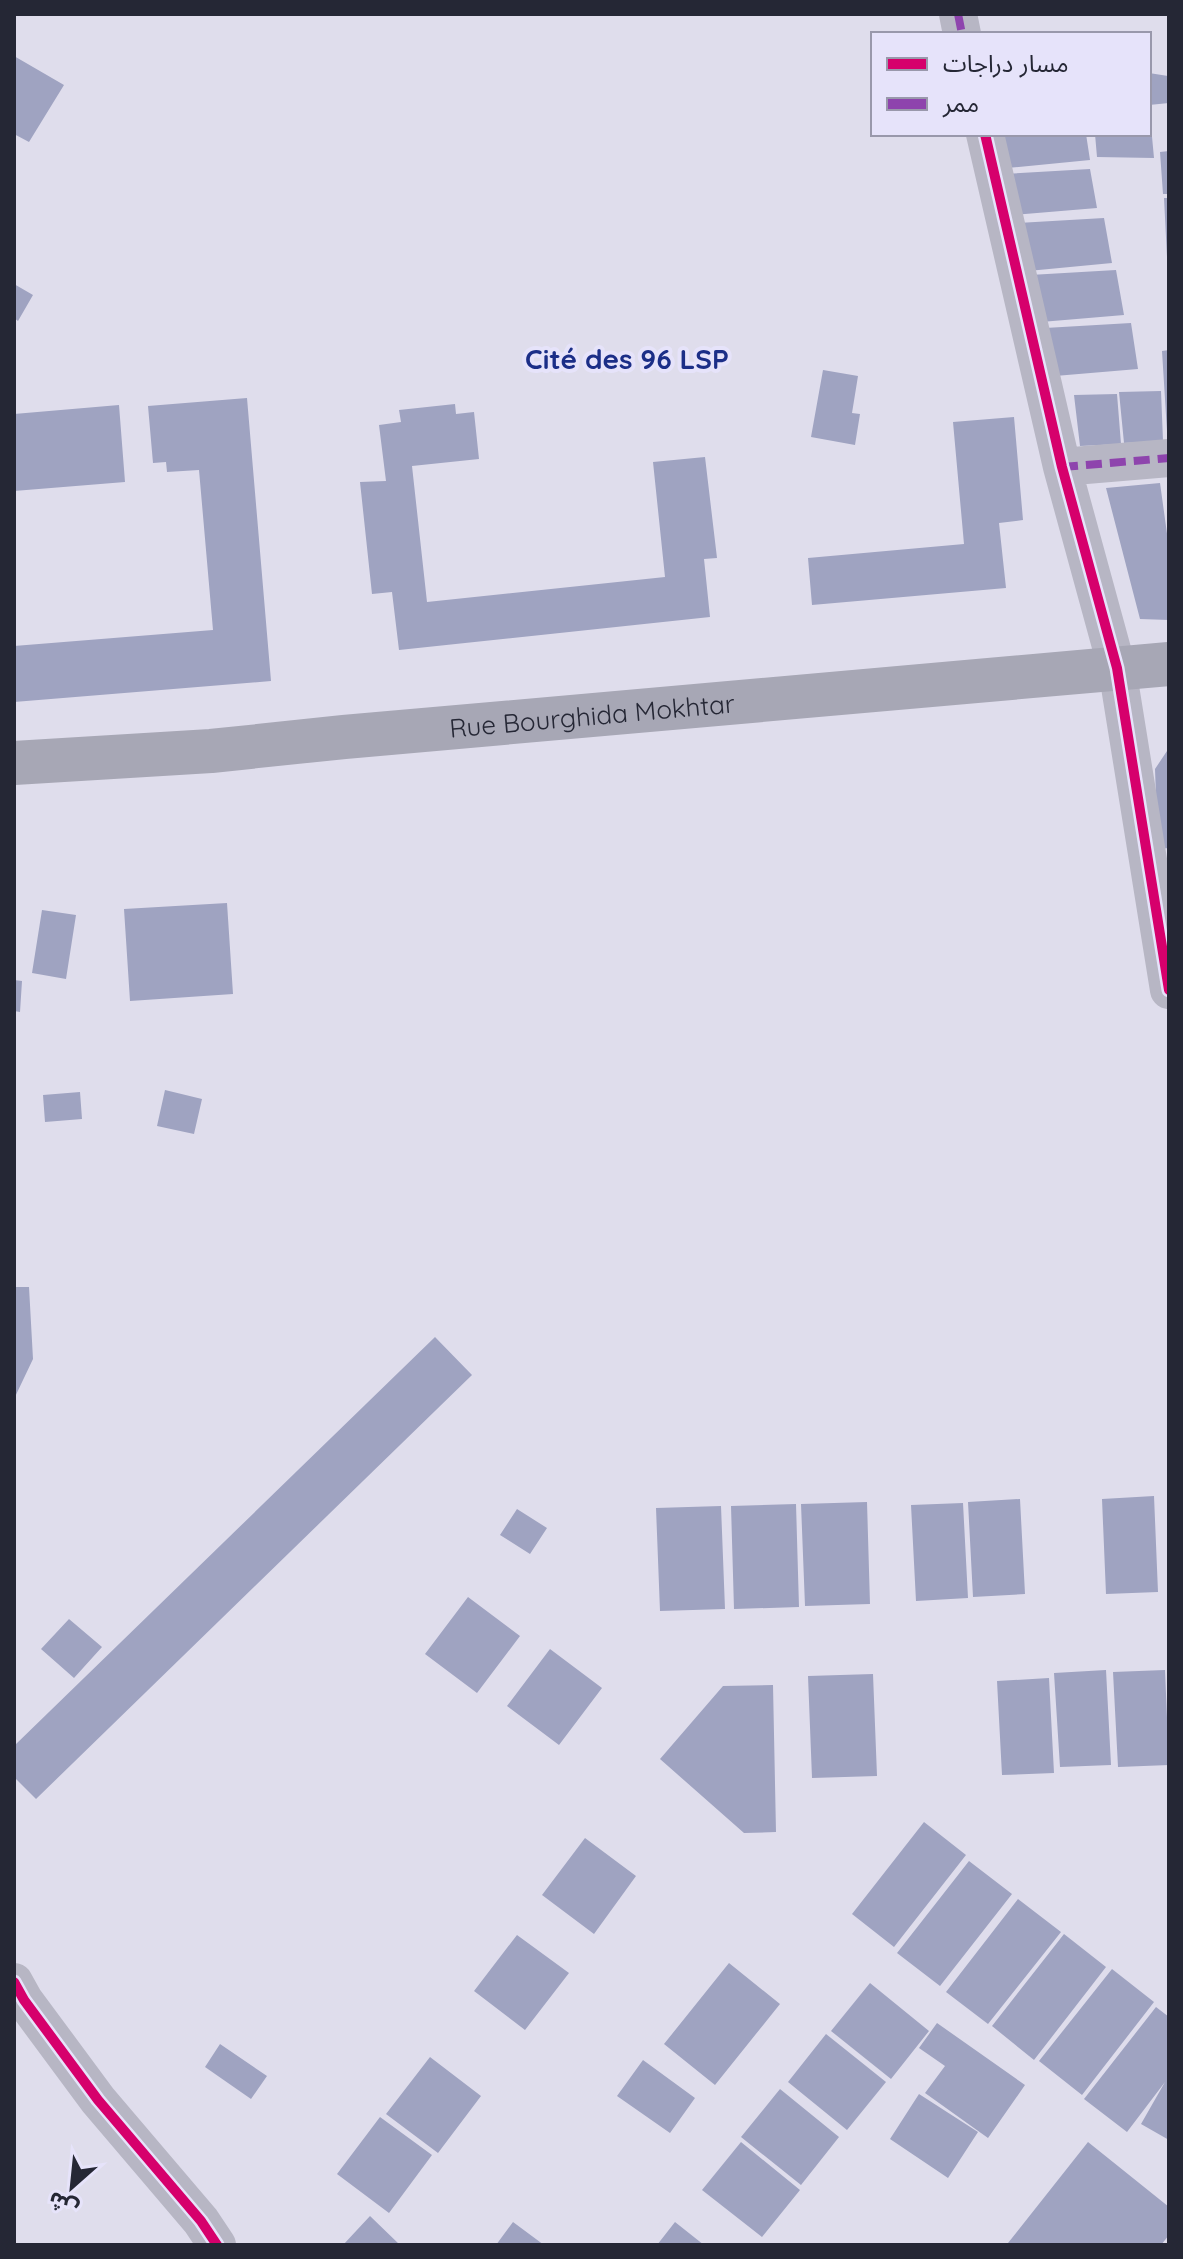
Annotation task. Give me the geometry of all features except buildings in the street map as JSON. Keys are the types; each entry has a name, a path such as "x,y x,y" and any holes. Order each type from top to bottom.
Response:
{"main road":[{"name":"Rue Bourghida Mokhtar","path":"14,763 211,751 1169,664"}],"street":[{"path":"985,136 1062,467 1117,668 1169,990"},
{"path":"1062,467 1169,458"},
{"path":"14,1982 98,2100 201,2221 217,2245"}],"marked path":[{"path":"958,14 962,32"},
{"path":"1062,467 1169,458"}],"cycle path":[{"path":"985,136 1062,467 1117,668 1169,990"},
{"path":"14,1982 98,2100 201,2221 217,2245"}],"district":[{"name":"Cité des 96 LSP","path":"627,358"}]}
